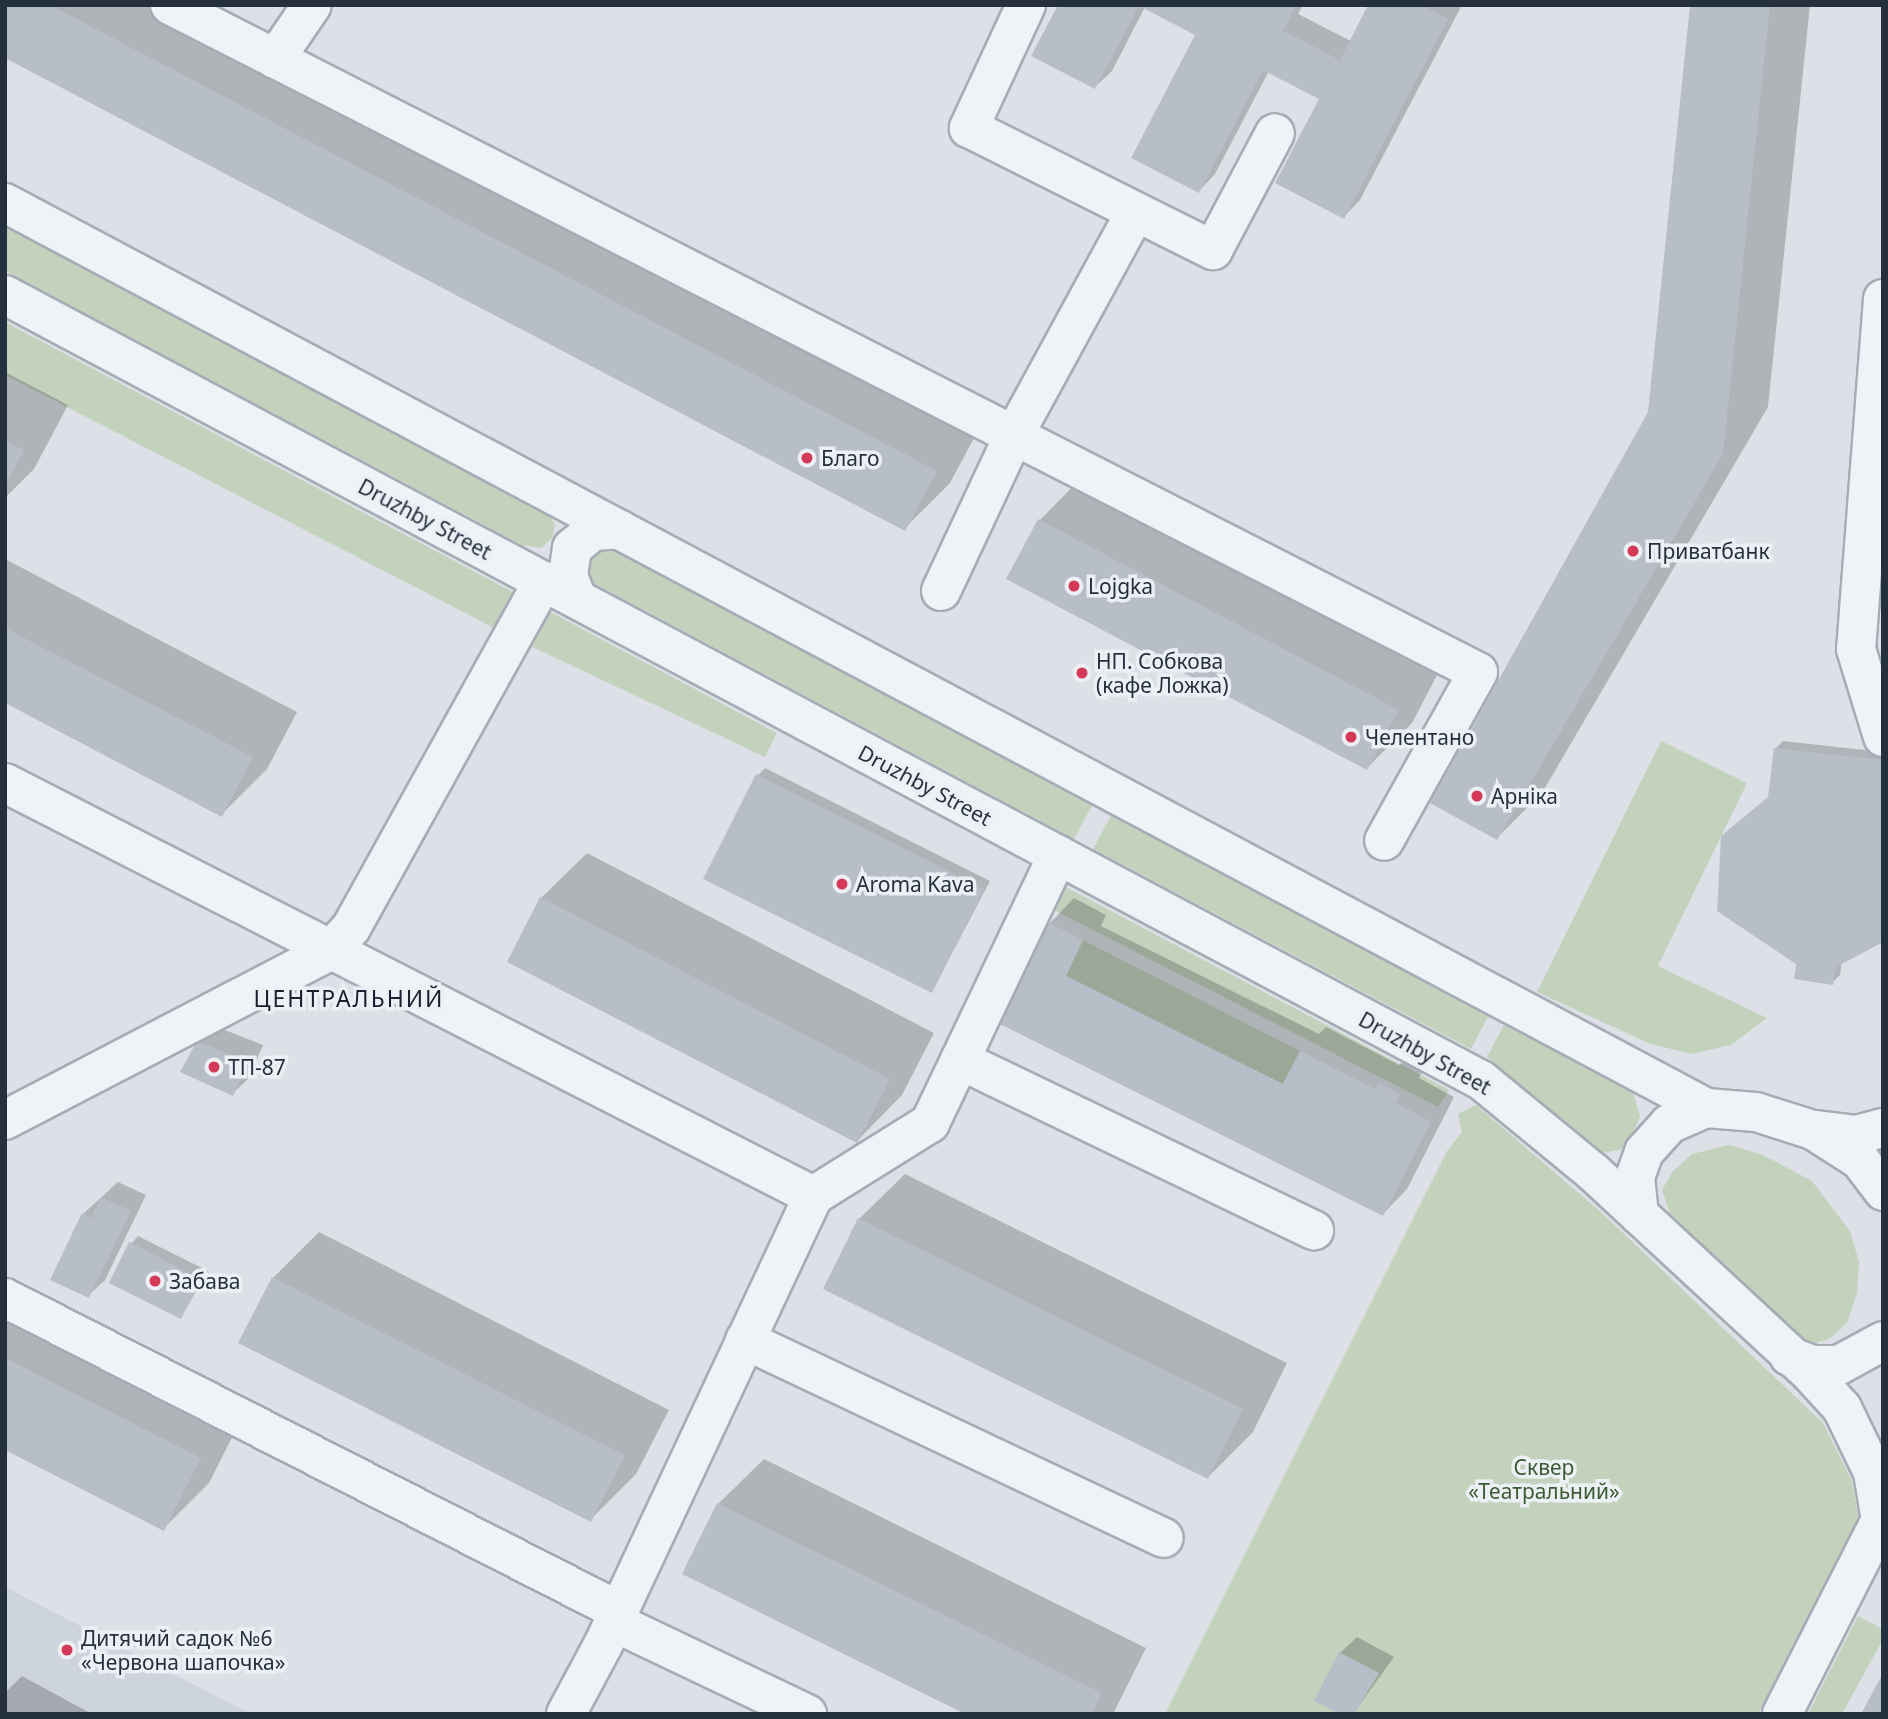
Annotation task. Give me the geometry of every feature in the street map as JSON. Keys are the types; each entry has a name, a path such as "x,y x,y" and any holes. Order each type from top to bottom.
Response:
{"street":[{"path":"170,5 1478,672 1384,841"},
{"path":"275,59 312,5"},
{"path":"1026,5 969,128 1213,250 1275,133"},
{"path":"5,203 1706,1108 1756,1112 1813,1130 1856,1135 1883,1128"},
{"path":"942,591 1014,435 1136,213"},
{"name":"Druzhby Street","path":"5,295 1481,1080 1639,1215 1842,1408 1873,1472 1882,1518"},
{"path":"1883,299 1856,649 1883,737"},
{"path":"5,1120 331,950 356,919 528,574 536,562 559,545 564,533 556,495"},
{"path":"577,599 568,576 572,548 593,531 619,529"},
{"path":"5,783 813,1196"},
{"path":"566,1714 616,1616 813,1196 930,1123 1058,855"},
{"path":"960,1060 1314,1230"},
{"path":"1639,1215 1635,1177 1644,1153 1669,1124 1706,1108"},
{"path":"1813,1130 1860,1160 1883,1191"},
{"path":"5,1298 807,1714"},
{"path":"745,1340 1163,1538"},
{"path":"1789,1356 1813,1365 1839,1365 1883,1341"},
{"path":"1782,1714 1882,1518"}],"shaded area":[{"name":"Дитячий садок №6 «Червона шапочка»","path":"5,1587 251,1714 5,1714"}],"green space":[{"path":"5,224 549,513 555,525 552,538 541,548 522,545 5,271"},
{"path":"5,322 522,597 502,632 5,375"},
{"path":"610,545 1094,802 1074,839 582,577 578,560"},
{"path":"541,607 777,733 765,757 522,642"},
{"path":"1661,741 1747,783 1658,966 1767,1018 1731,1045 1691,1054 1648,1043 1537,992"},
{"path":"1113,812 1490,1013 1471,1049 1093,849"},
{"path":"1064,886 1449,1090 1438,1107 1054,910"},
{"path":"1083,940 1300,1051 1283,1084 1066,976"},
{"path":"1506,1021 1633,1092 1640,1117 1630,1141 1620,1150 1594,1154 1487,1057"},
{"name":"Сквер «Театральний»","path":"1476,1105 1602,1213 1823,1423 1852,1481 1859,1519 1832,1574 1758,1714 1165,1714 1447,1151 1462,1132 1458,1114"},
{"path":"1729,1145 1763,1155 1812,1181 1850,1231 1859,1262 1857,1293 1847,1323 1829,1339 1815,1343 1799,1339 1672,1220 1662,1190 1673,1171 1692,1154"},
{"path":"1858,1616 1883,1629 1883,1639 1842,1714 1808,1714"}],"building":[{"path":"5,5 50,5 937,471 905,531 5,58"},
{"path":"1058,5 1296,5 1283,31 1340,60 1368,5 1421,5 1448,19 1344,219 1275,183 1319,99 1263,70 1199,193 1131,158 1195,35 1139,6 1095,89 1031,56"},
{"path":"1690,5 1770,5 1723,454 1497,840 1430,803 1648,412"},
{"path":"5,441 24,450 5,486"},
{"path":"1038,519 1399,710 1367,770 1006,579"},
{"path":"5,628 253,757 222,817 5,703"},
{"path":"1774,748 1883,760 1883,942 1836,967 1833,985 1794,979 1796,964 1717,911 1721,836 1768,797"},
{"path":"756,774 984,889 932,993 703,879"},
{"path":"540,897 890,1079 857,1143 507,962"},
{"path":"1048,922 1083,940 1066,976 1283,1084 1300,1051 1375,1089 1379,1083 1400,1094 1396,1103 1431,1122 1383,1216 1000,1024"},
{"name":"ТП-87","path":"197,1041 248,1062 233,1096 180,1072"},
{"path":"101,1197 131,1211 89,1298 50,1280 82,1213 91,1218"},
{"path":"858,1218 1243,1409 1208,1479 823,1289"},
{"path":"129,1242 201,1279 181,1319 109,1283"},
{"path":"272,1277 625,1455 591,1522 238,1343"},
{"path":"5,1358 201,1458 164,1531 5,1450"},
{"path":"717,1503 1102,1693 1092,1714 965,1714 682,1574"},
{"path":"1339,1652 1379,1673 1354,1714 1340,1714 1314,1701"},
{"path":"1883,1673 1883,1714 1861,1714"}],"place":[{"name":"Благо","path":"807,458"},
{"name":"Приватбанк","path":"1633,551"},
{"name":"Lojgka","path":"1074,586"},
{"name":"НП. Собкова (кафе Ложка)","path":"1082,673"},
{"name":"Челентано","path":"1351,737"},
{"name":"Арніка","path":"1477,796"},
{"name":"Aroma Kava","path":"842,884"},
{"name":"ТП-87","path":"214,1067"},
{"name":"Забава","path":"155,1281"},
{"name":"Дитячий садок №6 «Червона шапочка»","path":"67,1650"}],"district":[{"name":"ЦЕНТРАЛЬНИЙ","path":"349,998"}]}
